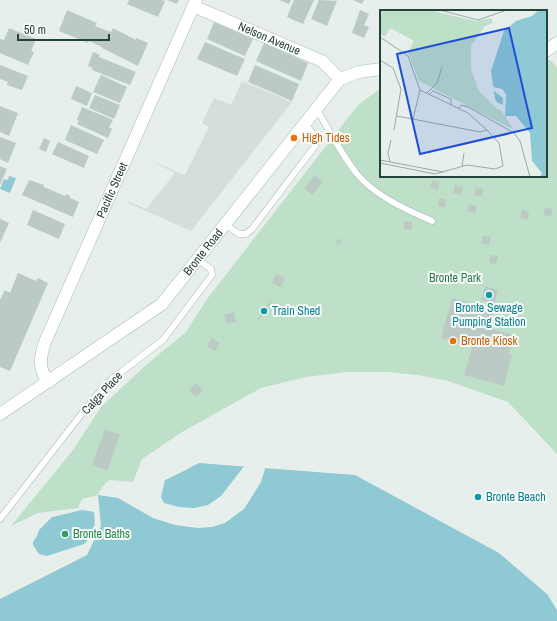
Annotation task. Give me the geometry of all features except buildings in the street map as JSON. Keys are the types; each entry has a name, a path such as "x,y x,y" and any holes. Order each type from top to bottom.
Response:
{"street":[{"name":"Nelson Avenue","path":"195,3 322,61 340,79"},
{"name":"Pacific Street","path":"48,382 42,374 40,365 45,342 195,3"},
{"path":"547,50 557,43"},
{"path":"340,79 360,72 380,69"},
{"name":"Bronte Road","path":"0,414 162,304 340,79"}],"lane":[{"path":"316,108 358,175 377,191 409,211 432,221"},
{"path":"224,224 239,234 246,234 252,229 315,146 315,137 311,130 304,124"},
{"name":"Calga Place","path":"0,519 94,398 112,379 163,340 190,307 212,275 210,269 197,259"}],"shaded area":[{"path":"242,81 292,102 191,231 128,203 128,201 146,209 175,173 147,159 185,175 209,127 202,123 214,98 231,105"}],"green space":[{"name":"Bronte Park","path":"550,60 557,67 557,454 508,402 448,381 418,375 387,372 346,372 306,377 261,388 182,432 142,459 133,482 109,480 103,486 98,495 82,499 78,508 38,513 11,526 73,450 101,407 147,364 186,332 207,299 358,105 380,89 380,177 547,177 547,61"}],"water":[{"path":"9,176 16,178 10,193 0,189 4,179 8,180"},
{"path":"199,463 355,475 499,553 547,594 557,610 557,621 0,621 0,599 87,555 101,526 98,495 165,480"},
{"name":"Bronte Baths","path":"82,510 94,512 94,530 87,541 84,544 47,556 39,554 33,545 33,542 39,530 52,517"}],"pier":[{"path":"245,465 263,466 265,469 261,482 244,509 225,523 212,527 198,528 175,525 153,518 118,498 98,495 99,493 165,478 189,466 188,469 165,480 161,497 164,503 179,507 194,508 208,505 221,496"}],"place":[{"name":"High Tides","path":"294,138"},
{"name":"Bronte Sewage Pumping Station","path":"489,295"},
{"name":"Train Shed","path":"264,311"},
{"name":"Bronte Kiosk","path":"453,341"},
{"name":"Bronte Beach","path":"478,497"},
{"name":"Bronte Baths","path":"65,534"}]}
